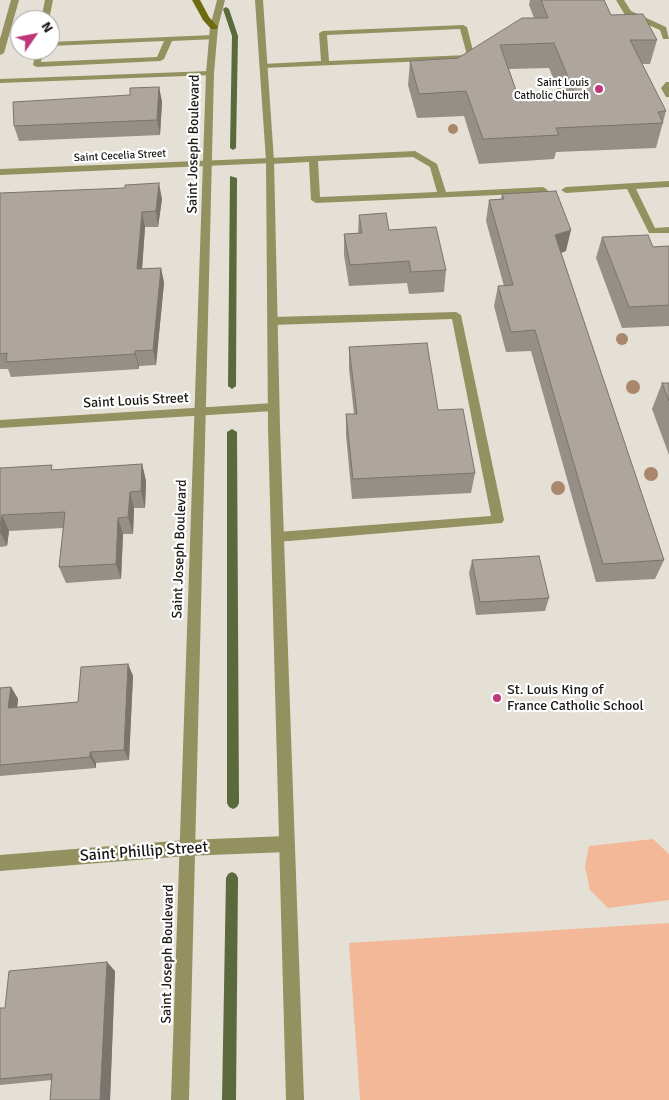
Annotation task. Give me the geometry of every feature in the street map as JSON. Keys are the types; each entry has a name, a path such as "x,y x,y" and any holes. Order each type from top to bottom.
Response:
{"main road":[{"path":"196,0 206,18 214,27"}],"street":[{"name":"Saint Joseph Boulevard","path":"180,1100 199,413 209,163 210,73 214,27 221,0"},
{"path":"259,0 270,161 273,407 295,1100"},
{"path":"620,0 628,13 663,29 666,37"},
{"path":"0,54 11,4"},
{"path":"263,66 472,57 463,27 323,33 325,63"},
{"path":"60,44 213,37"},
{"path":"38,60 37,65 160,59 169,39"},
{"path":"0,82 210,73"},
{"path":"669,84 665,88 669,95"},
{"name":"Saint Cecelia Street","path":"0,172 415,154 434,166 442,195"},
{"path":"313,159 316,200 543,190"},
{"path":"566,190 669,184"},
{"path":"631,186 652,231 669,230"},
{"path":"272,321 456,315 498,520 277,537"},
{"name":"Saint Louis Street","path":"0,424 273,407"},
{"name":"Saint Phillip Street","path":"0,863 186,848 287,844"}],"shaded area":[{"path":"653,839 669,854 669,900 608,908 590,890 585,867 589,846"},
{"path":"669,923 669,1100 360,1100 349,943"}],"building":[{"path":"541,0 604,0 611,15 643,14 657,40 630,40 666,111 658,112 663,123 556,128 559,135 483,139 466,91 419,94 410,61 458,58 522,18 548,18","holes":["554,43 576,97 519,99 500,45"]},
{"path":"159,87 157,120 14,126 13,102 130,95 130,88"},
{"path":"159,183 156,211 142,212 137,269 161,268 153,350 135,351 135,354 6,362 7,353 0,354 0,193 125,188 125,185"},
{"path":"556,191 571,230 555,235 664,560 603,564 535,330 511,332 498,286 513,285 489,200 504,199 502,194"},
{"path":"386,213 389,230 436,227 446,270 411,272 409,261 350,265 344,234 362,233 359,215"},
{"path":"648,235 653,247 669,246 669,305 629,307 602,237"},
{"path":"427,343 438,410 463,409 475,473 353,479 346,414 357,414 349,347"},
{"path":"662,383 669,383 669,401"},
{"path":"142,464 141,491 130,492 128,517 118,518 116,564 59,567 65,512 2,515 0,526 0,468 52,465 51,470"},
{"path":"539,556 549,598 480,602 472,560"},
{"path":"128,664 124,750 90,752 90,757 0,765 0,688 11,687 8,708 78,702 81,667"},
{"path":"107,962 100,1100 50,1100 52,1074 0,1079 0,1008 5,1008 9,971"}],"waterway":[{"path":"226,9 235,36 233,148"},
{"path":"232,386 233,178"},
{"path":"232,432 233,803"},
{"path":"229,1100 232,878"}],"place":[{"name":"Saint Louis Catholic Church","path":"599,89"},
{"name":"St. Louis King of France Catholic School","path":"497,698"}]}
